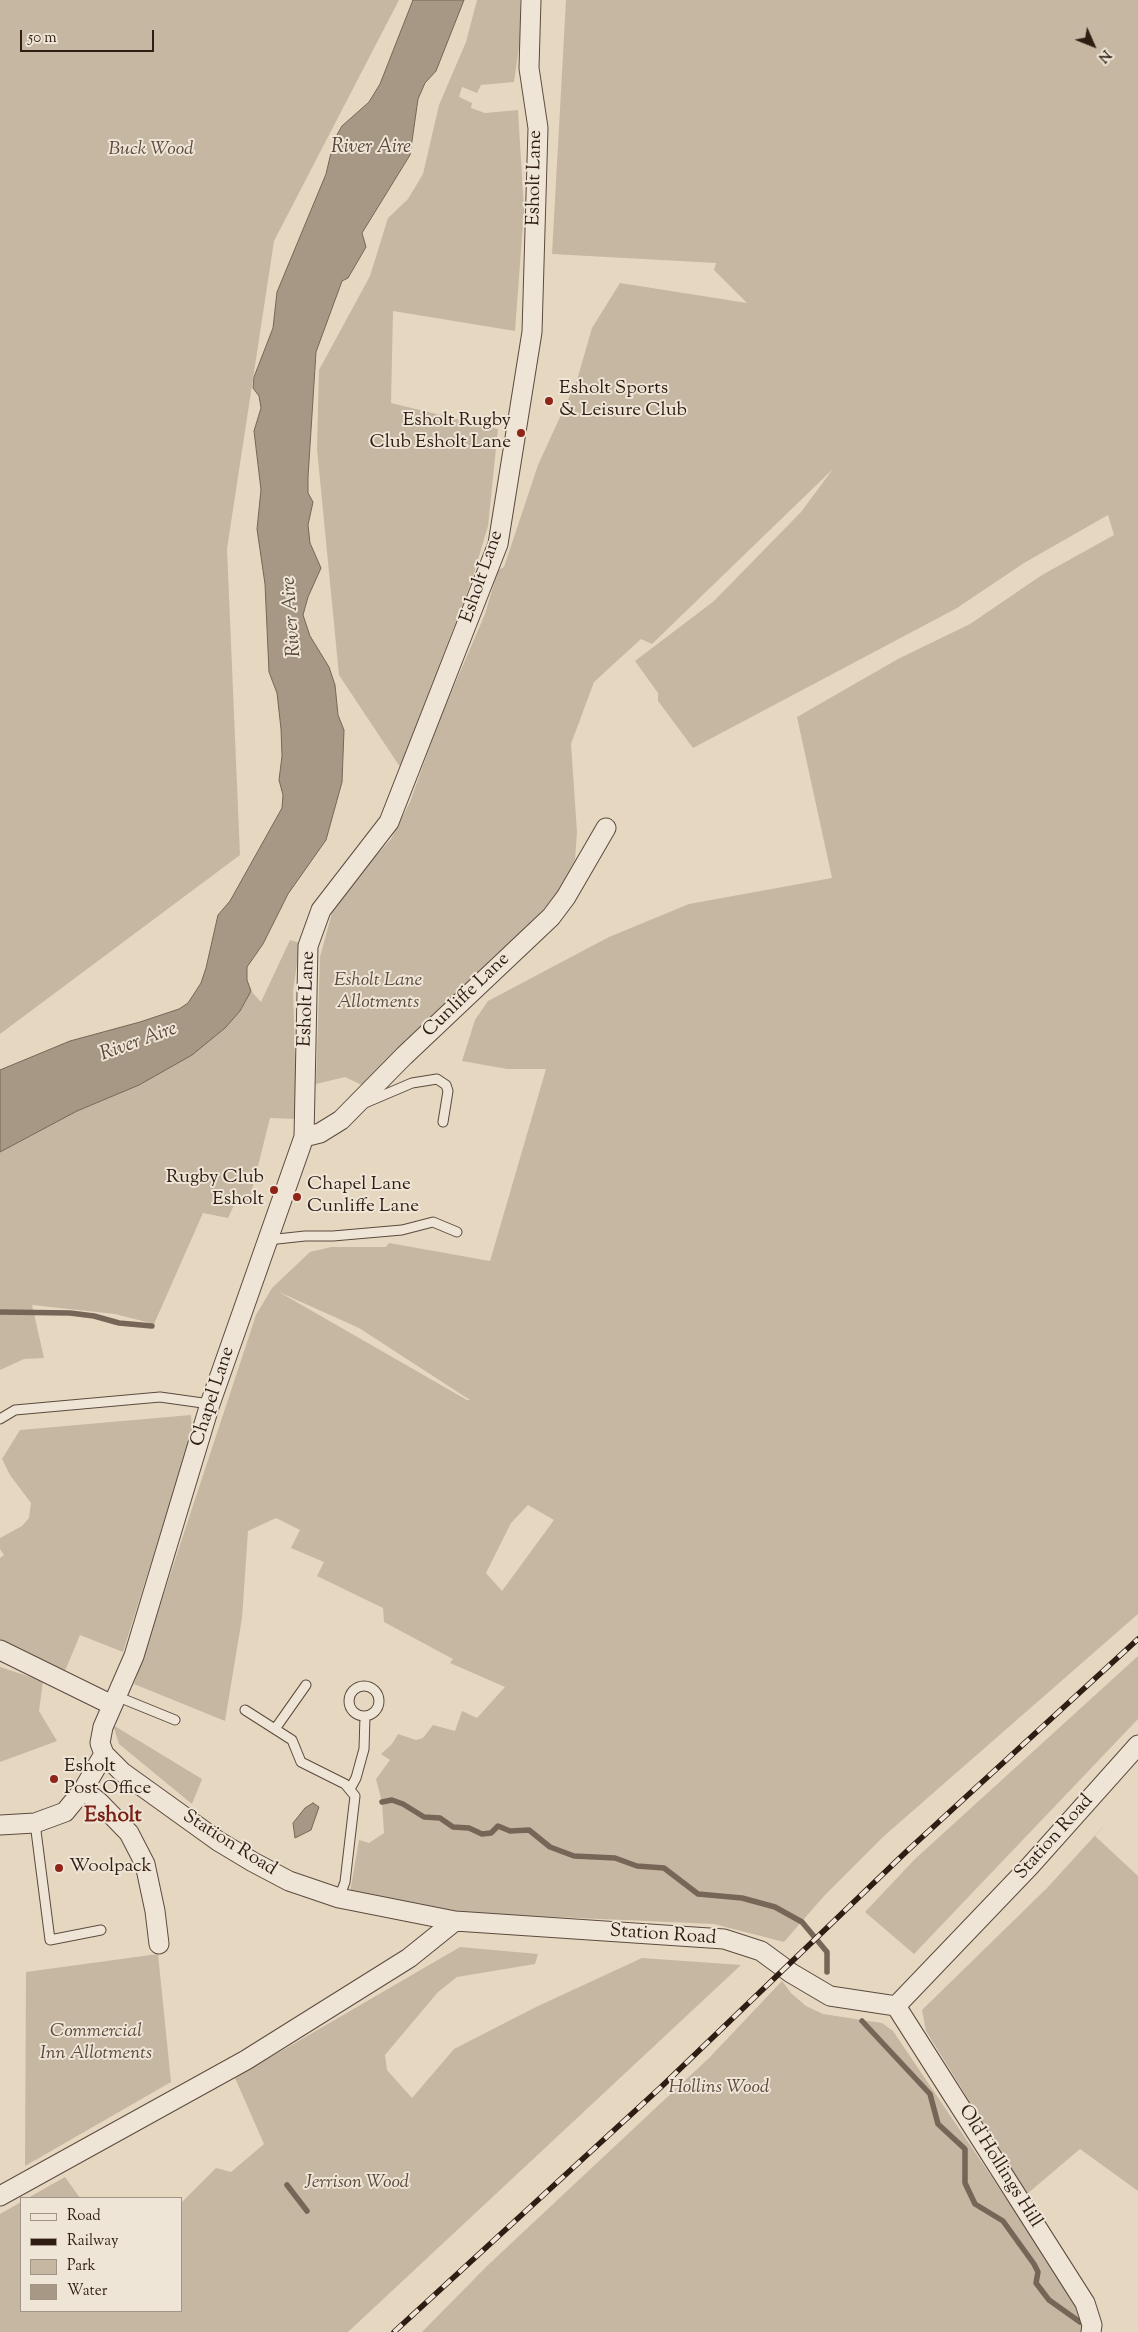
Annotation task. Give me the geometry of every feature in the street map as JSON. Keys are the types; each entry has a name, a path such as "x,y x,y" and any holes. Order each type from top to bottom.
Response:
{"street":[{"name":"Esholt Lane","path":"304,1087 308,946 321,910 389,822 498,544 532,332 538,128 529,68 530,0"},
{"name":"Cunliffe Lane","path":"304,1137 330,1128 352,1109 404,1056 551,917 566,897 606,828"},
{"name":"Chapel Lane","path":"104,1754 100,1743 103,1728 134,1656 210,1404 304,1137 304,1087"},
{"path":"0,1650 114,1700"},
{"name":"Station Road","path":"104,1754 122,1772 218,1841 253,1862 289,1880 339,1898 455,1921 724,1939 761,1950 791,1973 830,1996 896,2006 1030,1866 1138,1745"},
{"path":"0,1825 35,1823 66,1812 83,1790 104,1754"},
{"path":"83,1790 99,1802 129,1833 146,1864 159,1944"},
{"path":"0,2196 246,2060 410,1958 455,1921"},
{"name":"Old Hollings Hill","path":"896,2006 1085,2304 1092,2325 1091,2332"}],"lane":[{"path":"352,1109 412,1084 437,1079 446,1086 448,1091 443,1122"},
{"path":"267,1240 402,1230 433,1222 457,1232"},
{"path":"0,1419 15,1410 160,1397 210,1404"},
{"path":"274,1729 306,1685"},
{"path":"114,1700 176,1720"},
{"path":"245,1710 292,1740 301,1762 350,1789 355,1796 345,1882 339,1898"},
{"path":"350,1789 356,1778 364,1749 364,1716"},
{"path":"35,1823 50,1940 101,1930"}],"green space":[{"name":"Buck Wood","path":"0,0 399,0 274,241 227,549 240,855 0,1034"},
{"path":"477,0 520,0 520,39 514,82 481,85 477,93 462,87 459,97 472,103 471,108 485,113 518,110 524,210 515,331 393,311 391,403 498,429 488,526 472,580 400,767 339,675 317,449 319,370 370,276 388,218 408,199 423,174 439,105 466,42"},
{"name":"Esholt Lane Allotments","path":"566,0 1138,0 1138,1614 884,1836 824,1896 784,1942 714,1924 442,1912 350,1892 359,1840 369,1843 384,1833 382,1802 376,1779 390,1760 381,1754 392,1744 398,1734 416,1740 423,1738 433,1725 455,1731 462,1711 477,1718 505,1687 450,1663 453,1659 384,1622 383,1608 317,1576 324,1562 291,1548 300,1530 276,1518 248,1531 242,1618 225,1721 134,1684 256,1315 272,1288 310,1252 331,1247 386,1247 389,1243 490,1261 546,1069 507,1069 462,1061 475,1020 488,1001 609,937 689,904 832,878 797,717 898,659 970,624 1042,575 1114,535 1108,515 1024,563 957,608 693,748 658,701 658,693 635,661 714,601 801,512 833,469 652,644 641,639 594,682 571,744 577,832 575,860 555,896 511,947 366,1087 345,1077 316,1084 320,957 333,909 356,878 391,839 410,802 439,721 485,614 498,570 504,567 538,465 577,380 592,328 620,283 747,303 714,270 716,263 552,254","holes":["279,1292 359,1328 470,1400 467,1400","528,1505 554,1520 502,1591 486,1573 511,1523"]},
{"path":"290,940 300,943 293,991 297,1119 270,1118 248,1206 235,1203 228,1218 203,1213 154,1324 115,1314 32,1305 44,1358 24,1359 0,1370 0,1152 77,1111 139,1085 240,1011 251,991 261,1002"},
{"path":"191,1415 192,1432 123,1652 80,1635 65,1671 0,1641 0,1558 4,1555 0,1549 0,1538 22,1526 29,1518 31,1503 10,1475 2,1459 20,1430"},
{"path":"1138,1656 1138,1719 914,1954 865,1912 915,1859"},
{"path":"0,1667 43,1681 39,1711 57,1741 0,1762"},
{"path":"113,1725 202,1779 192,1804 119,1744"},
{"path":"1110,1819 1095,1836 1138,1876 1138,2191 1080,2149 1027,2194 926,2031 922,2010 1047,1888"},
{"name":"Jerrison Wood","path":"460,1947 538,1954 535,1964 457,1977 438,1992 385,2055 387,2070 412,2098 454,2049 536,2007 642,1958 741,1965 348,2332 0,2332 0,2214 20,2203 20,2312 182,2312 182,2202 216,2168 231,2172 264,2144 235,2078"},
{"name":"Commercial Inn Allotments","path":"158,1954 171,2082 25,2166 26,1972"},
{"name":"Hollins Wood","path":"782,1981 791,1993 806,2006 823,2014 882,2023 893,2031 1081,2309 1083,2332 422,2332 488,2265 710,2057"},
{"path":"65,2177 79,2197 30,2197"}],"water":[{"name":"River Aire","path":"413,0 464,0 436,71 425,83 418,99 410,155 362,233 366,247 348,278 342,281 316,352 308,477 308,493 313,502 308,525 310,543 321,568 308,597 303,615 310,636 329,667 335,685 338,715 344,730 342,782 326,840 288,894 263,944 247,967 247,980 251,991 240,1011 225,1028 192,1055 139,1085 77,1111 0,1152 0,1070 70,1041 140,1022 179,1009 188,1003 201,983 218,915 230,901 282,808 283,795 279,780 282,756 281,729 277,693 269,672 265,584 257,529 261,490 254,431 261,408 259,396 253,388 254,377 273,328 277,292 326,174 334,140 342,126 369,102 380,84"},
{"path":"313,1803 319,1807 311,1830 295,1838 293,1823 305,1808"}],"waterway":[{"path":"0,1312 70,1313 94,1316 119,1323 152,1326"},
{"path":"382,1802 392,1800 403,1804 424,1817 440,1818 453,1827 469,1828 482,1834 491,1833 498,1826 510,1831 529,1830 550,1847 574,1856 615,1858 637,1866 664,1868 698,1894 742,1898 775,1907 802,1922 827,1952 827,1972"},
{"path":"862,2021 930,2094 938,2124 965,2149 965,2183 975,2204 1003,2221 1034,2264 1038,2272 1036,2283 1049,2300 1080,2322"},
{"path":"287,2185 307,2211"}],"railway":[{"path":"394,2332 660,2088 907,1851 1138,1639"}],"place":[{"name":"Esholt Sports & Leisure Club","path":"549,401"},
{"name":"Esholt Rugby Club Esholt Lane","path":"521,433"},
{"name":"Rugby Club Esholt","path":"274,1190"},
{"name":"Chapel Lane Cunliffe Lane","path":"297,1197"},
{"name":"Esholt Post Office","path":"54,1779"},
{"name":"Woolpack","path":"59,1868"}],"district":[{"name":"Esholt","path":"113,1817"}]}
